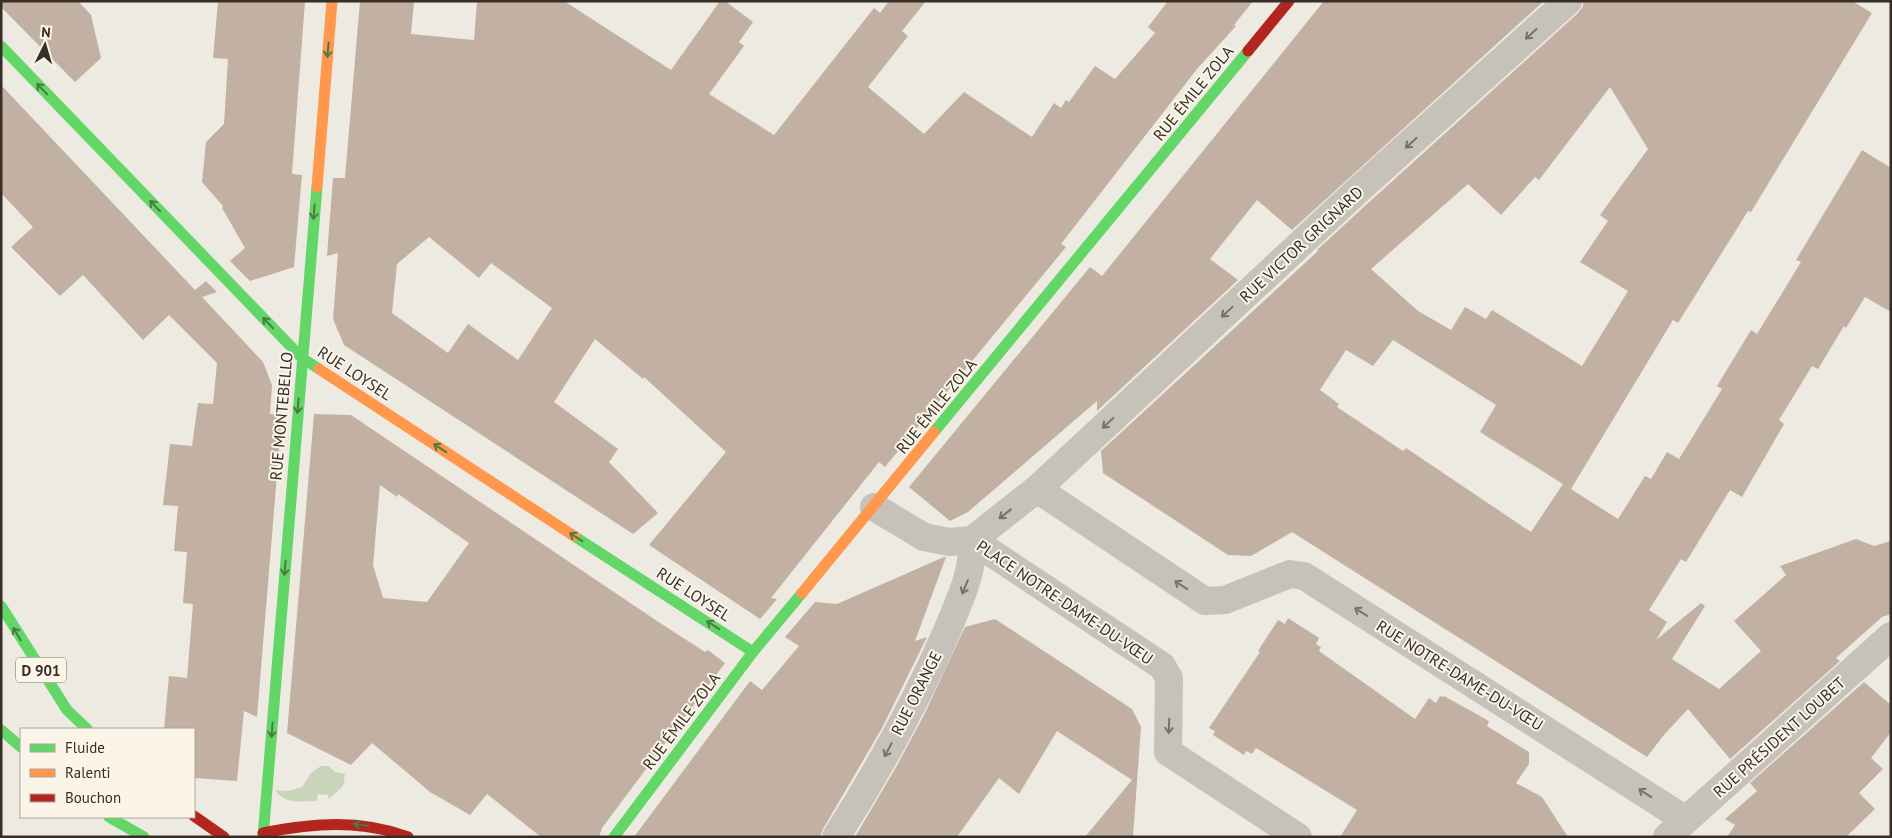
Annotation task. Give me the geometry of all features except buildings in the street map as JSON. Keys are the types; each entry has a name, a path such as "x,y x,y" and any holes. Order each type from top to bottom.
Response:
{"street":[{"name":"RUE MONTEBELLO","path":"263,835 332,1"},
{"name":"RUE ÉMILE ZOLA","path":"614,837 753,652 1289,1"},
{"name":"RUE VICTOR GRIGNARD","path":"1037,489 1356,192 1568,1"},
{"name":"RUE LOYSEL","path":"1,46 302,358 753,652"},
{"path":"972,540 1037,489"},
{"name":"RUE NOTRE-DAME-DU-VŒU","path":"1037,489 1205,600 1225,600 1290,574 1304,576 1677,828"},
{"name":"PLACE NOTRE-DAME-DU-VŒU","path":"874,507 924,537 949,542 972,540 1162,666 1169,678 1168,752 1298,837"},
{"name":"RUE ORANGE","path":"836,837 870,784 932,664 968,580 973,560 972,540"},
{"name":"D 901","path":"1,606 67,710 86,728"},
{"name":"RUE PRÉSIDENT LOUBET","path":"1677,828 1891,636"},
{"path":"1,730 20,746"},
{"path":"195,817 224,837"},
{"path":"111,818 144,837"},
{"path":"263,835 298,826 358,824 396,831 408,837"}],"green space":[{"path":"321,766 329,766 335,772 345,774 343,786 329,799 328,795 318,794 317,801 294,801 284,798 275,790 288,791 302,787 311,773"}],"traffic: fast":[{"path":"1,46 302,358 319,369"},
{"path":"934,432 1248,51"},
{"path":"263,837 317,187"},
{"path":"574,536 753,652"},
{"path":"614,837 753,652 802,593"},
{"path":"1,606 67,710 86,728"},
{"path":"1,730 20,746"},
{"path":"111,818 144,837"}],"traffic: slow":[{"path":"317,187 332,1"},
{"path":"319,369 574,536"},
{"path":"802,593 934,432"}],"traffic: jam":[{"path":"1248,51 1289,1"},
{"path":"195,817 224,837"},
{"path":"263,833 336,824 372,827 408,837"}]}
